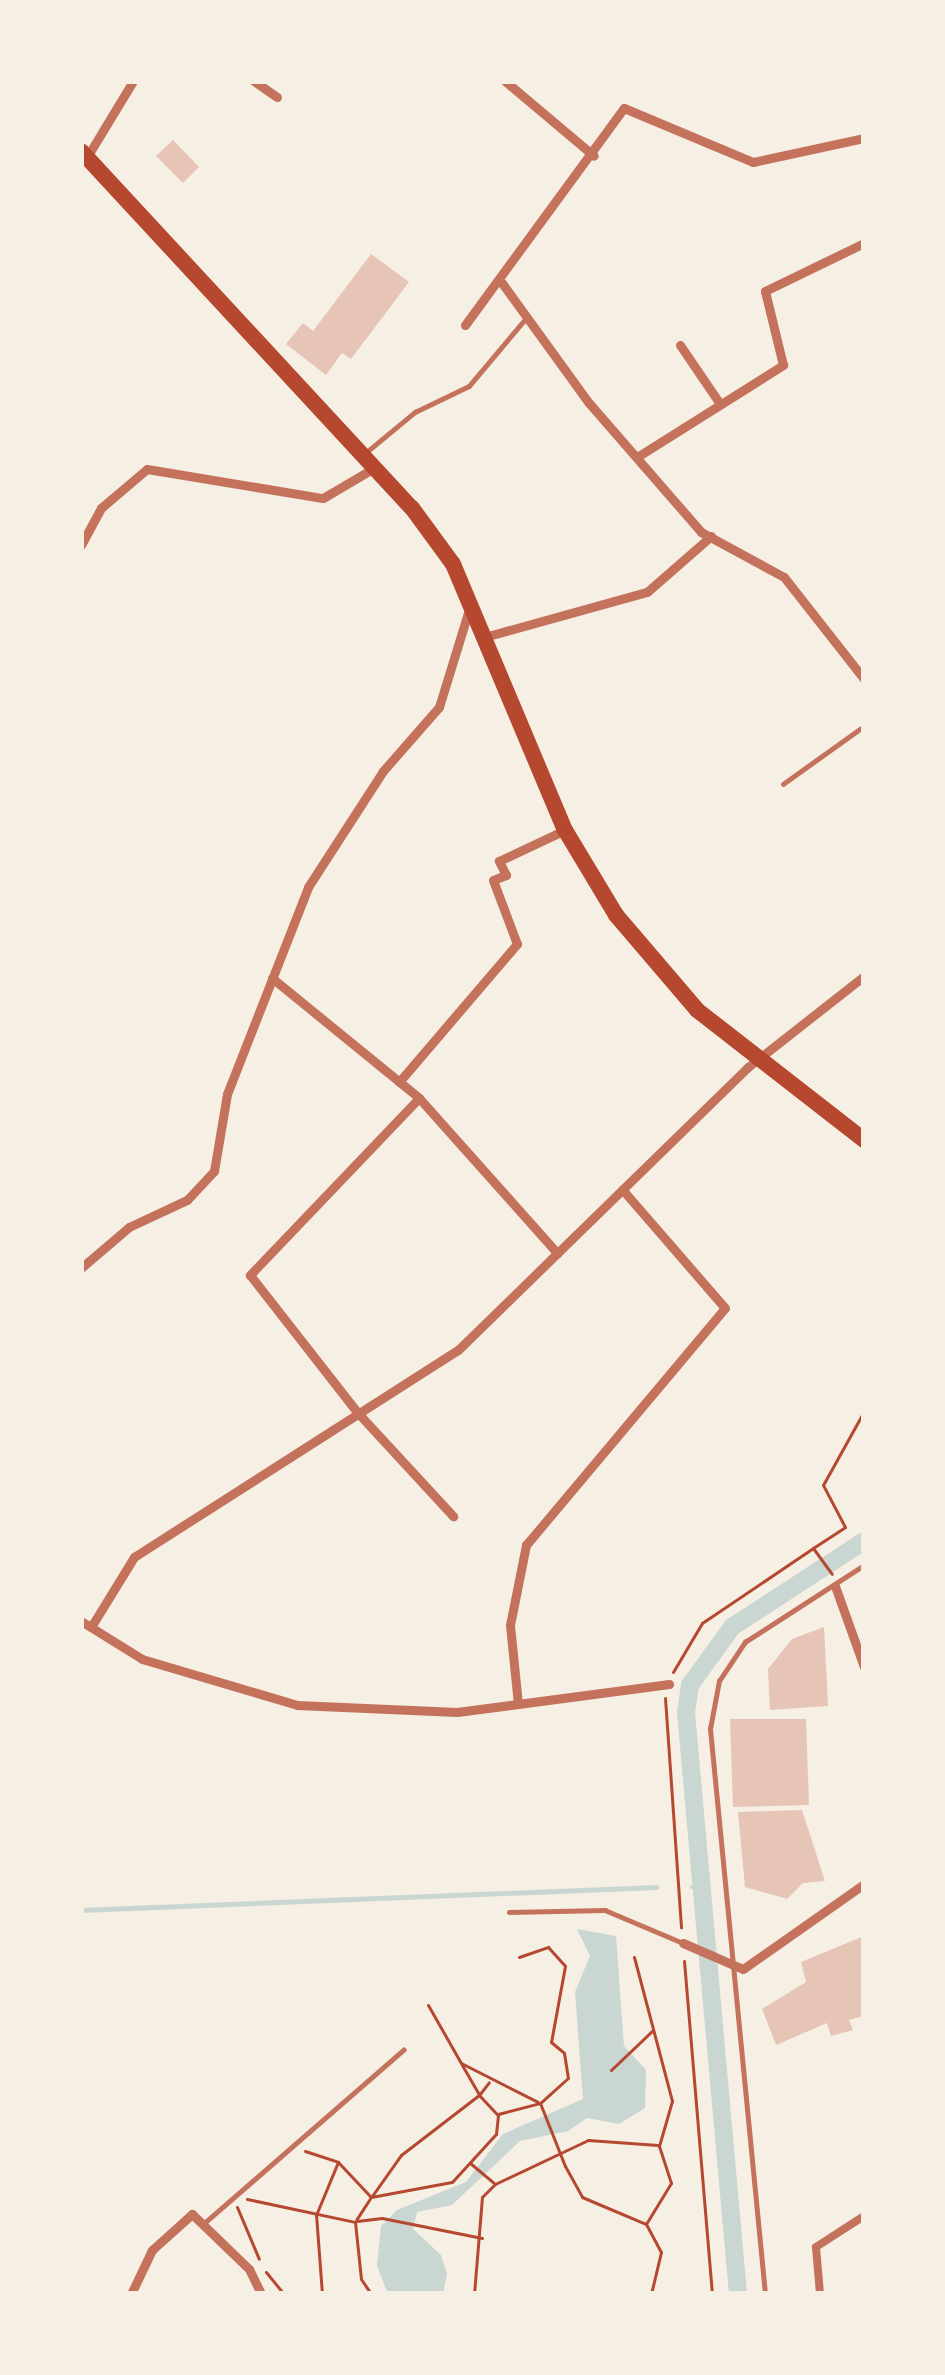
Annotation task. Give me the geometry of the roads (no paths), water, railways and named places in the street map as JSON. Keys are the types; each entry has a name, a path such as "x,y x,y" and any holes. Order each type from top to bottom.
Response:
{"highway":[{"path":"84,154 369,462 453,564 593,884 656,964 756,1061 864,1140"}],"street":[{"path":"84,154 133,81"},
{"path":"254,81 277,97"},
{"path":"505,81 594,156"},
{"path":"465,325 502,283 624,108 753,162 864,139"},
{"path":"637,458 718,401 783,365 765,291 864,243"},
{"path":"502,283 637,458 711,536 784,578 864,679"},
{"path":"680,345 718,401"},
{"path":"81,545 101,508 147,470 323,498 369,462"},
{"path":"488,636 647,592 711,536"},
{"path":"81,1268 129,1227 187,1200 214,1171 227,1094 308,887 382,772 439,707 472,601"},
{"path":"399,1082 517,944 493,880 506,875 499,861 566,830"},
{"path":"669,1684 518,1704 384,1713 297,1705 182,1674 86,1624 134,1556 458,1350 756,1061 864,976"},
{"path":"272,978 418,1098 557,1253"},
{"path":"418,1098 250,1275 357,1412 453,1516"},
{"path":"518,1704 509,1625 526,1545 725,1308 622,1189"},
{"path":"835,1582 864,1666"},
{"path":"682,1943 742,1969 864,1884"},
{"path":"131,2294 152,2250 192,2214 249,2269 261,2294"},
{"path":"820,2294 816,2247 864,2216"}],"lane":[{"path":"369,462 404,419 469,386 527,317"},
{"path":"782,784 864,726"},
{"path":"764,2294 710,1729 719,1681 745,1642 864,1565"},
{"path":"509,1912 604,1910 682,1943"},
{"path":"202,2225 403,2050"}],"waterway":[{"path":"738,2294 686,1713 690,1685 732,1627 864,1541"},
{"path":"81,1910 657,1887"},
{"path":"692,1887 702,1887"}]}
